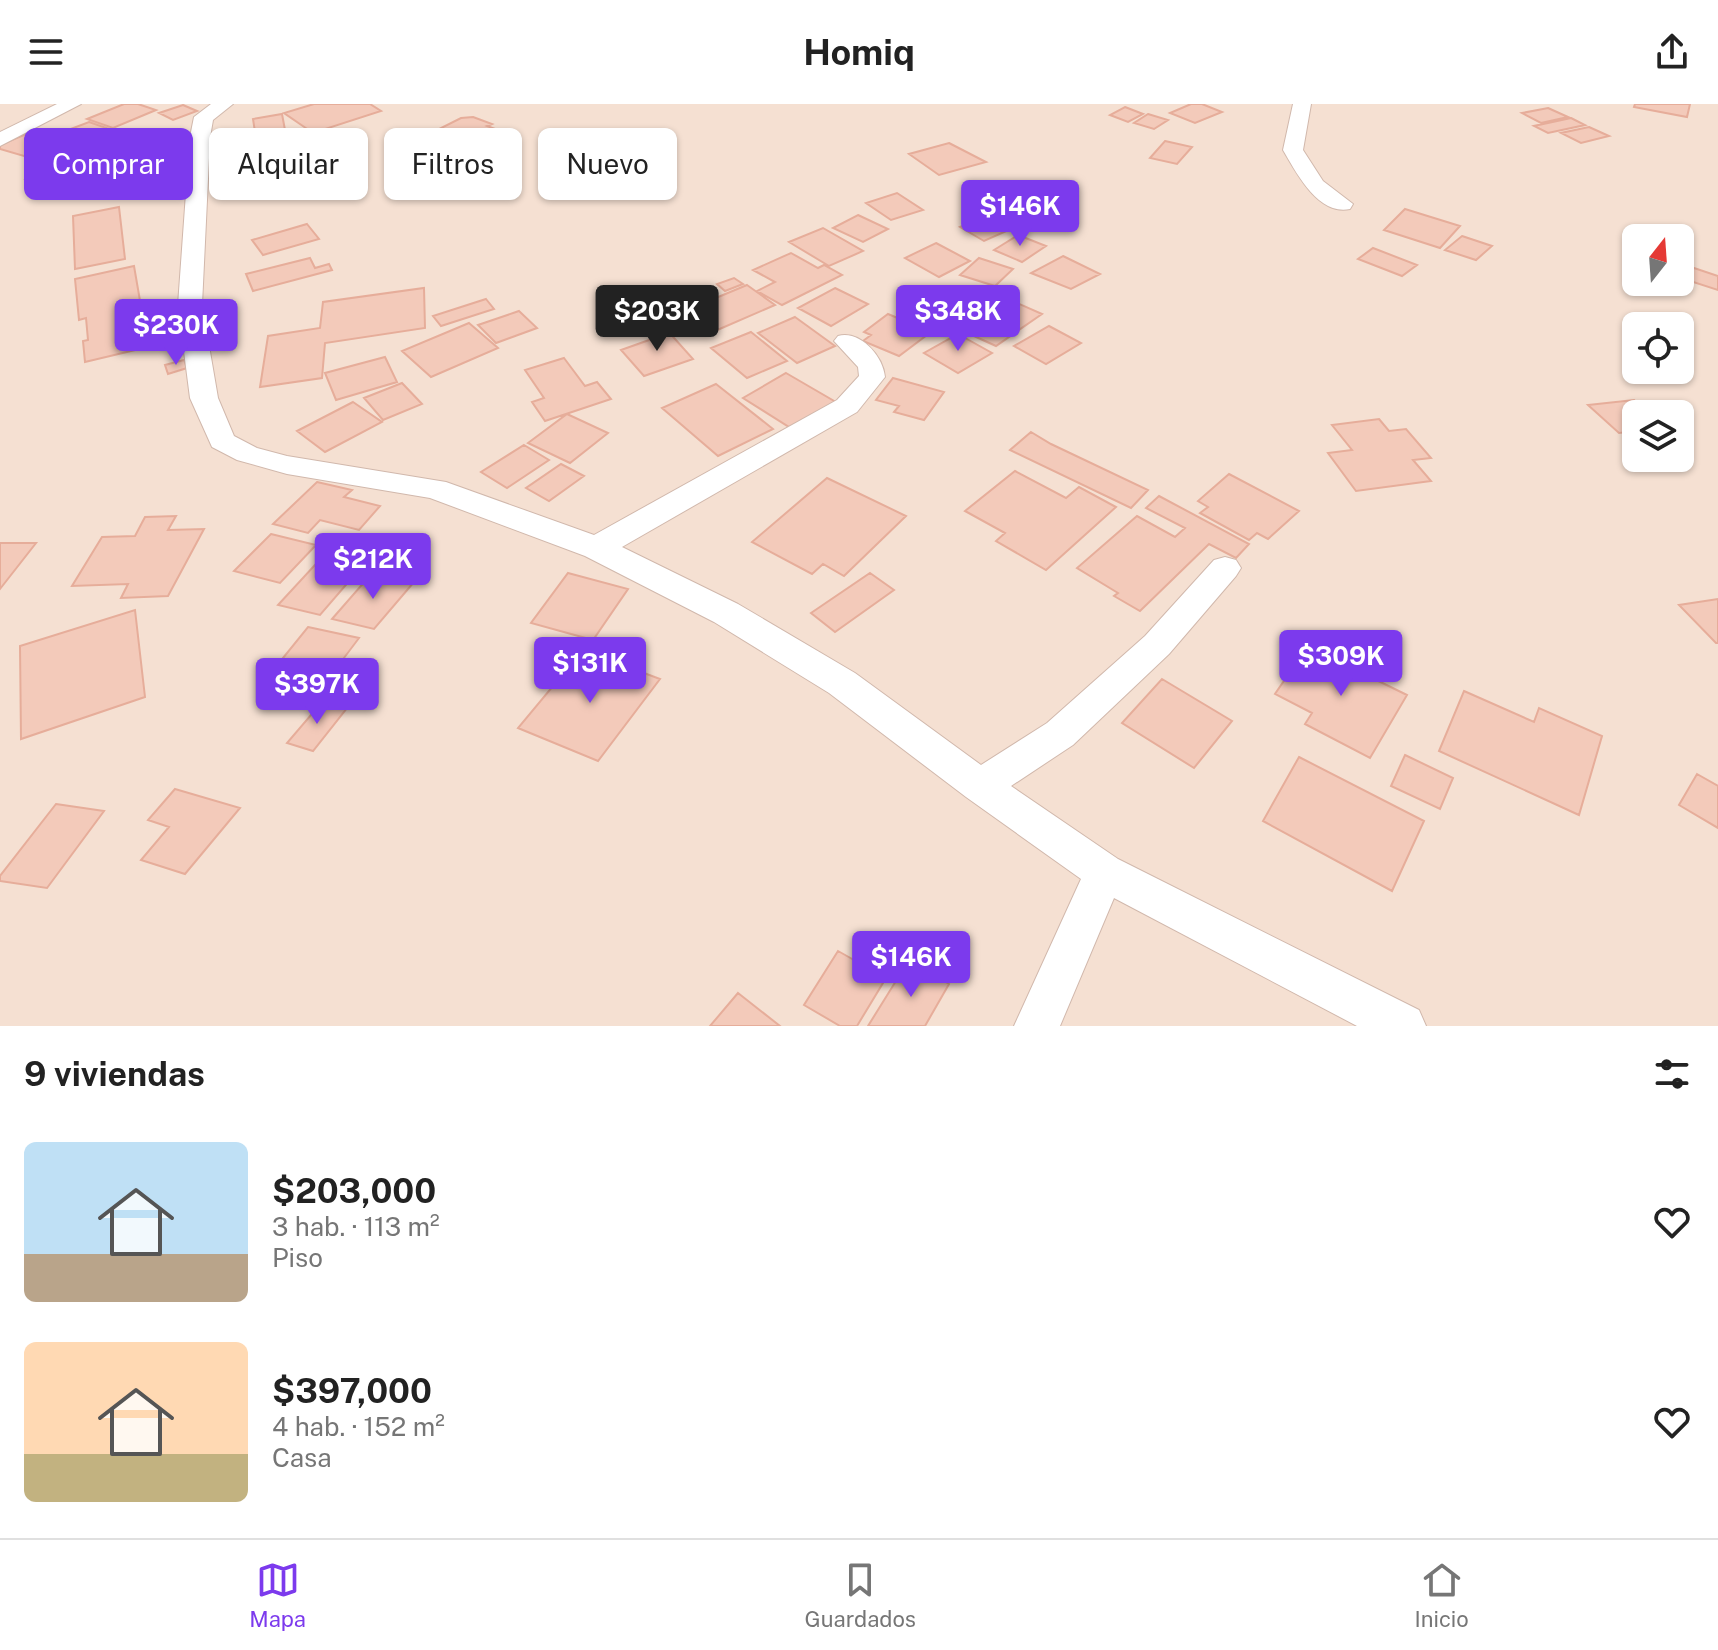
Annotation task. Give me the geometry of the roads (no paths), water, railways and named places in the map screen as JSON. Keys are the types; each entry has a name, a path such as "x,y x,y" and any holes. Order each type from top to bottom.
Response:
{"street":[{"path":"0,140 72,104"},
{"path":"224,104 204,117 200,137 190,305 204,398 222,441 247,454 287,465 435,489 596,548 726,613 829,675 1104,872 1403,1026"},
{"path":"1302,104 1293,150 1315,185 1342,204"},
{"path":"596,548 847,406 872,377 871,365 847,341"},
{"path":"980,786 1060,734 1157,645 1225,568"},
{"path":"1037,1026 1104,872"}]}
